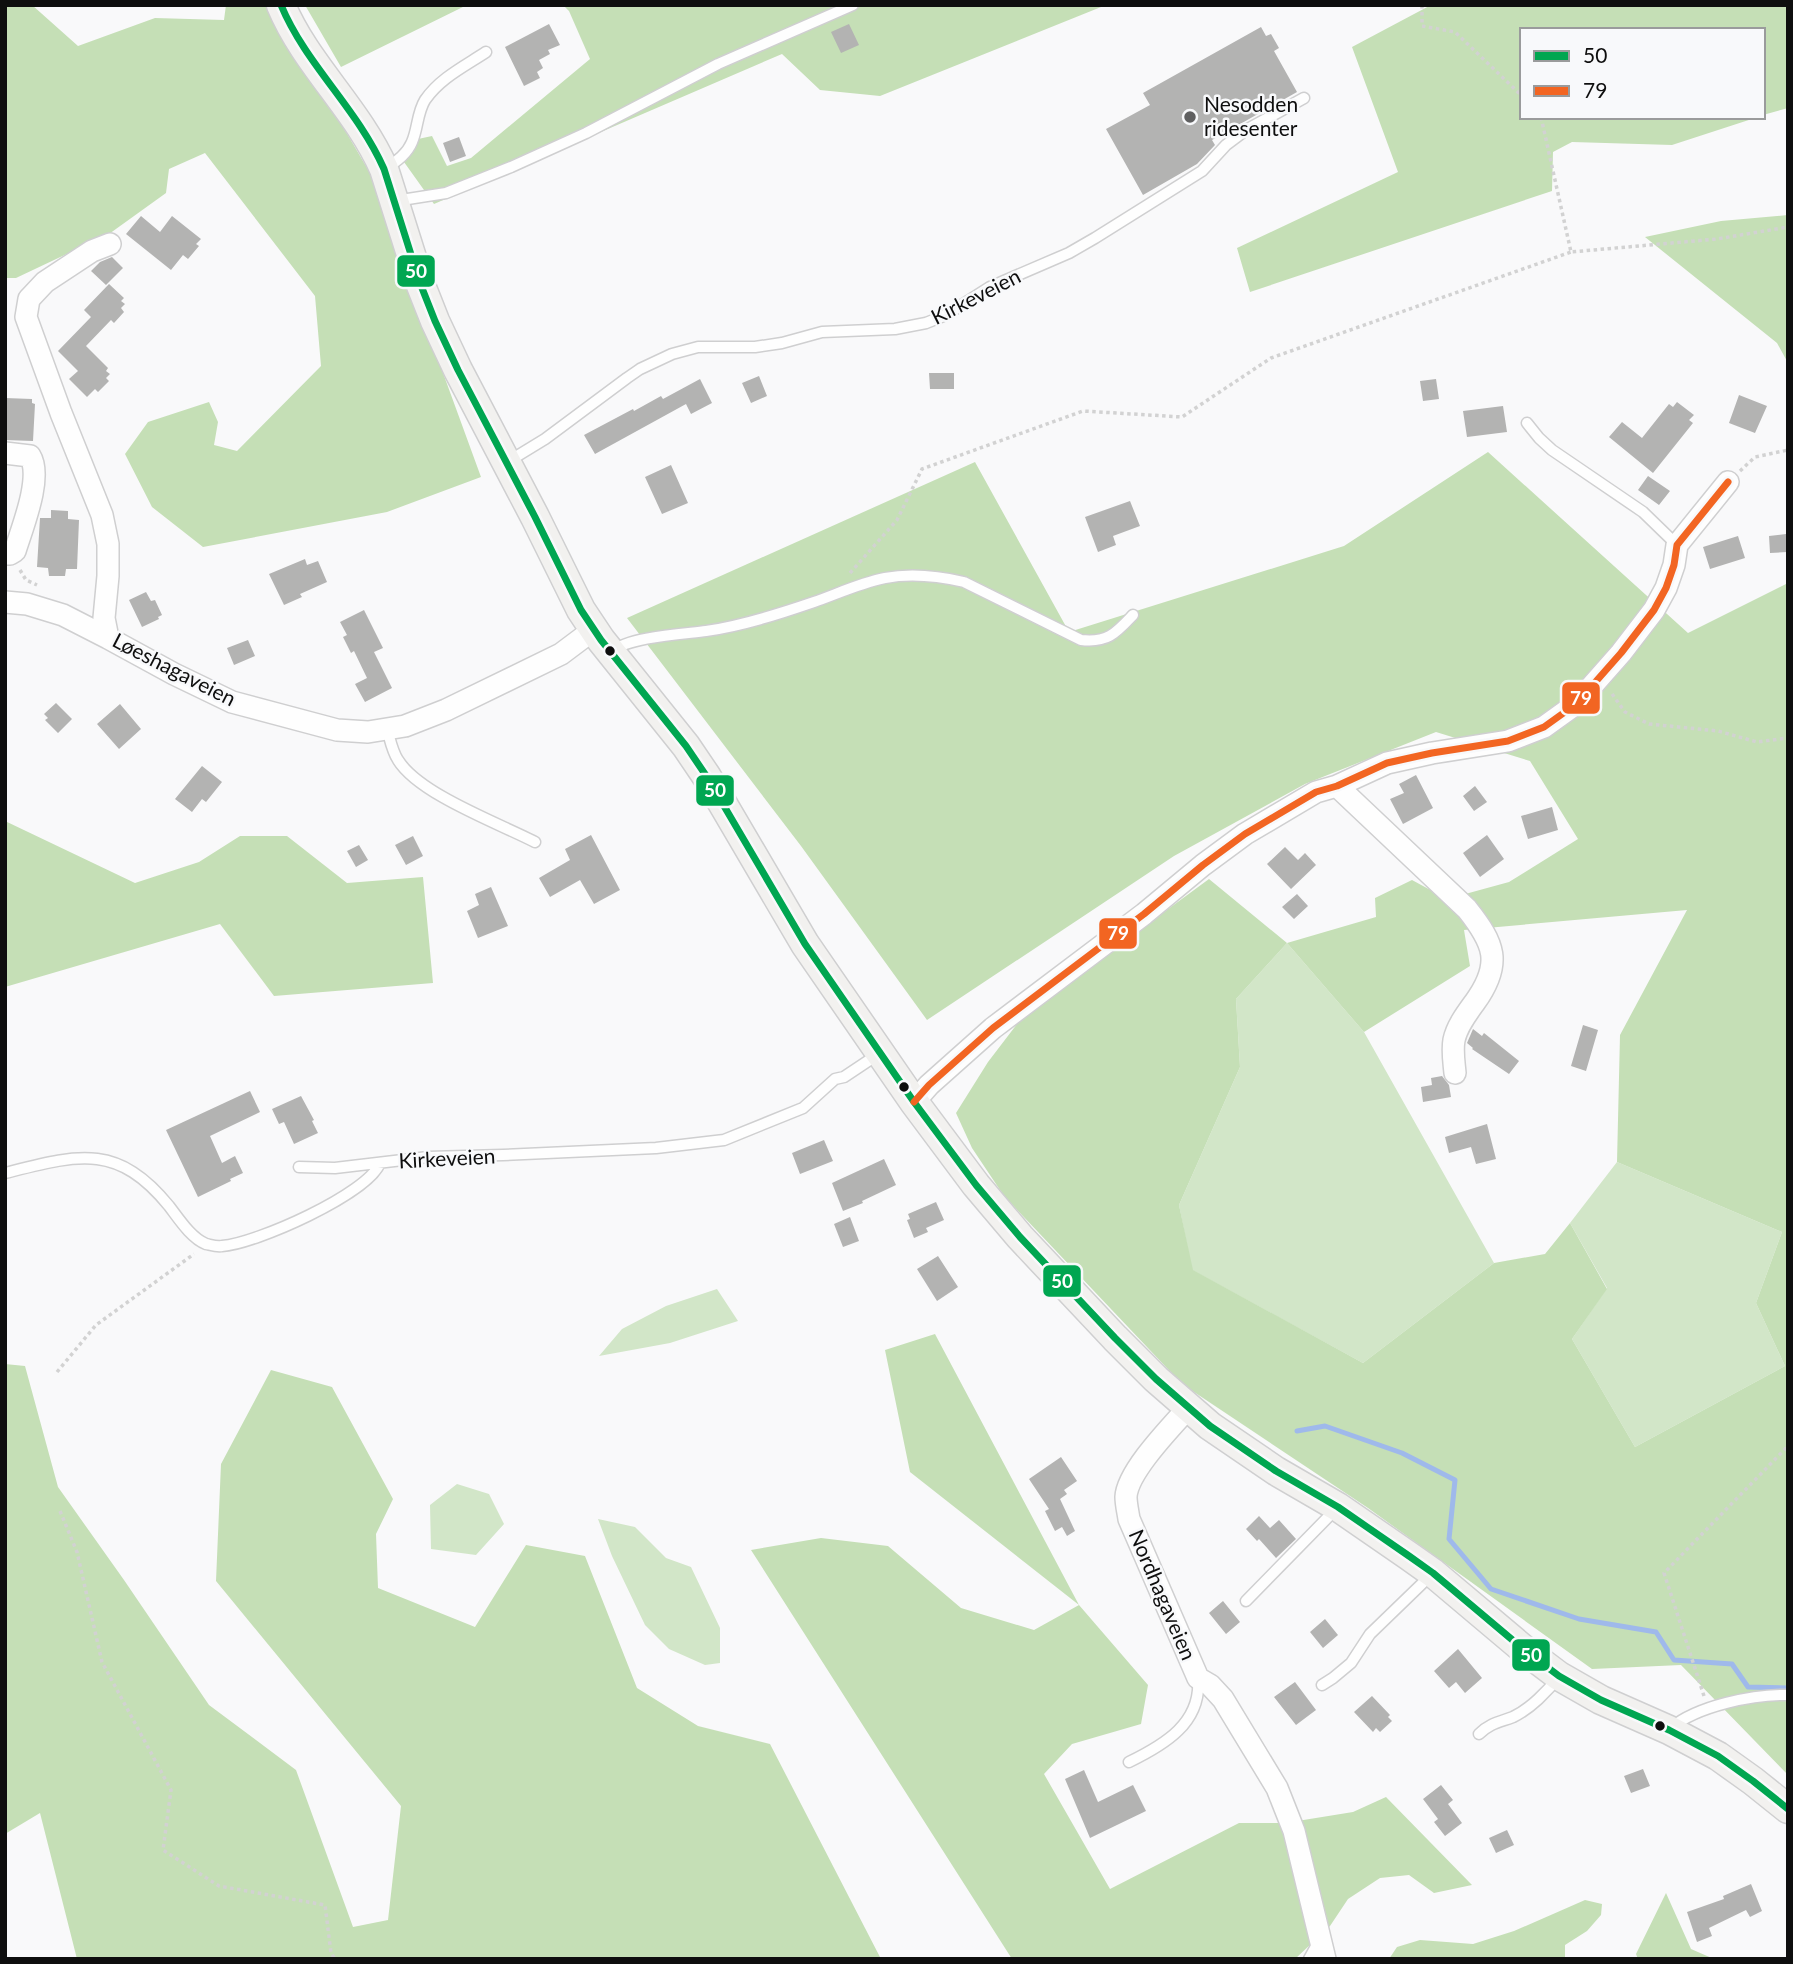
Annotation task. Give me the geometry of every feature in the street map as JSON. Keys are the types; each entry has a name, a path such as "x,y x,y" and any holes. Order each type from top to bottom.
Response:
{"main road":[{"path":"281,5 302,45 365,132 384,169 420,283 435,321 593,630 708,777 805,944 914,1102 976,1185 1020,1237 1123,1346 1188,1408 1238,1446 1338,1507 1433,1573 1559,1676 1627,1713 1669,1730 1718,1756 1788,1810"}],"street":[{"path":"108,638 104,618 108,544 102,515 61,413 26,317 26,308 29,299 45,282 92,251 110,244"},
{"path":"5,453 30,456 34,466 31,496 15,551 8,554"},
{"path":"914,1102 929,1085 993,1028 1144,915 1245,834 1316,792 1337,786 1387,763 1507,741 1544,727 1576,704 1654,610 1666,588 1677,545 1728,482"},
{"name":"Løeshagaveien","path":"5,602 27,604 62,615 232,702 337,730 368,732 405,726 426,718 561,654 593,630"},
{"path":"1337,786 1467,909 1487,938 1493,958 1492,970 1485,987 1466,1014 1454,1038 1455,1073"},
{"name":"Nordhagaveien","path":"1188,1408 1131,1479 1126,1496 1129,1519 1198,1678 1210,1685 1223,1699 1277,1788 1294,1831 1323,1948"}],"lane":[{"path":"395,201 446,193 511,167 586,133 718,64 853,5"},
{"path":"384,169 397,161 412,143 416,120 425,100 442,81 486,52"},
{"name":"Kirkeveien","path":"506,463 545,439 640,369 672,354 698,347 755,347 822,332 911,327 946,315 990,287 1069,253 1104,233 1202,171 1226,145 1246,130 1304,98"},
{"path":"1527,423 1552,450 1643,512 1677,545"},
{"path":"611,653 619,646 638,640 733,626 887,578 914,576 964,582 1070,636 1090,641 1117,632 1133,615"},
{"path":"387,729 400,764 425,786 451,802 535,842"},
{"name":"Kirkeveien","path":"208,1244 236,1244 319,1210 367,1180 380,1163 428,1157 656,1148 724,1140 803,1108 835,1079 844,1077 880,1053"},
{"path":"5,1173 75,1158 99,1158 119,1164 157,1192 196,1237 208,1244"},
{"path":"299,1167 335,1168 380,1163"},
{"path":"1246,1601 1338,1507"},
{"path":"1322,1685 1351,1663 1370,1634 1433,1573"},
{"path":"1479,1734 1495,1722 1523,1711 1559,1676"},
{"path":"1129,1762 1157,1748 1180,1730 1194,1709 1199,1688 1198,1678"},
{"path":"1669,1730 1681,1720 1708,1709 1737,1701 1788,1695"},
{"name":"Nordhagaveien","path":"1309,1959 1323,1948"}],"path":[{"path":"1422,5 1422,26 1455,32 1520,94"},
{"path":"1541,119 1572,252"},
{"path":"852,588 849,574 897,520 922,469 1083,411 1182,417 1271,358 1572,252 1717,239 1788,227"},
{"path":"1728,482 1755,457 1788,450"},
{"path":"8,554 26,580 58,595 62,615"},
{"path":"1600,677 1625,712 1649,724 1718,730 1757,742 1788,738"},
{"path":"57,1372 96,1325 208,1244"},
{"path":"1708,1709 1664,1573 1788,1446"},
{"path":"60,1511 77,1552 103,1662 171,1790 163,1850 219,1886 325,1905 331,1953 335,1959"}],"green space":[{"path":"5,5 32,5 78,46 155,18 224,20 226,5 272,5 370,173 481,477 387,512 203,547 152,507 125,454 148,422 209,402 218,422 214,445 237,451 321,366 315,296 205,153 169,169 166,193 109,234 16,278 5,278"},
{"path":"305,5 467,5 341,67"},
{"path":"563,5 1106,5 880,96 820,90 782,54 434,204 404,162 418,139 432,136 447,166 471,158 590,59 569,11"},
{"path":"1431,5 1788,5 1788,108 1765,114 1765,28 1520,28 1520,119 1752,119 1672,145 1572,142 1553,152 1552,191 1250,292 1237,248 1398,172 1352,47"},
{"path":"1788,215 1788,363 1777,343 1645,237 1721,221"},
{"path":"1488,452 1688,633 1788,583 1788,1775 1681,1665 1592,1669 1368,1508 1182,1384 1004,1196 972,1148 956,1113 988,1062 1024,1015 1209,879 1287,943 1376,917 1375,898 1412,880 1447,899 1509,882 1578,839 1530,761 1436,732 1305,784 1174,856 927,1020 801,846 627,618 975,462 1069,632 1344,546","holes":["1687,910 1620,1035 1617,1162 1782,1232 1756,1303 1785,1366 1635,1447 1572,1339 1607,1289 1570,1223 1545,1254 1494,1263 1363,1363 1193,1270 1179,1205 1240,1067 1236,999 1287,943 1364,1032 1470,966 1464,930"]},
{"path":"5,821 135,883 199,862 240,836 287,836 347,883 423,877 433,983 274,996 220,924 5,987"},
{"path":"1287,943 1364,1032 1494,1263 1363,1363 1192,1270 1179,1205 1240,1067 1236,999"},
{"path":"1617,1162 1782,1232 1756,1303 1785,1366 1635,1447 1572,1339 1607,1288 1570,1223"},
{"path":"717,1289 738,1321 670,1343 599,1356 622,1329 666,1306"},
{"path":"935,1334 1079,1605 910,1472 885,1350"},
{"path":"5,1364 25,1366 58,1487 209,1705 296,1770 353,1927 388,1920 401,1806 216,1581 221,1464 271,1370 332,1387 393,1499 376,1534 378,1588 475,1627 526,1545 585,1556 637,1688 698,1726 770,1744 881,1959 77,1959 40,1813 5,1834"},
{"path":"457,1484 489,1494 504,1524 476,1555 431,1549 430,1505"},
{"path":"598,1519 635,1527 666,1558 691,1567 720,1628 720,1663 705,1665 669,1649 645,1625 612,1556"},
{"path":"821,1538 888,1546 961,1608 1034,1630 1079,1605 1148,1685 1141,1724 1072,1744 1044,1774 1110,1889 1239,1823 1285,1823 1353,1812 1386,1797 1472,1885 1434,1893 1409,1875 1380,1878 1348,1899 1330,1926 1295,1959 1012,1959 751,1550"},
{"path":"1666,1893 1691,1949 1714,1959 1638,1959 1636,1954"},
{"path":"1585,1900 1602,1904 1601,1915 1587,1931 1565,1945 1565,1959 1389,1959 1397,1947 1420,1940 1473,1944 1514,1931"}],"building":[{"path":"549,24 560,45 548,50 550,54 539,60 543,68 537,72 540,78 524,86 505,47"},
{"path":"849,24 859,45 841,53 831,32"},
{"name":"Nesodden ridesenter","path":"1261,27 1266,36 1271,34 1279,48 1274,51 1297,92 1212,140 1215,145 1197,164 1143,195 1106,129 1150,105 1143,93"},
{"path":"459,137 466,156 450,162 443,143"},
{"path":"141,216 160,232 172,216 201,239 196,244 199,246 188,259 183,255 171,270 126,234"},
{"path":"112,257 123,268 106,285 91,271 100,262"},
{"path":"109,284 124,298 121,301 125,304 121,308 124,312 114,323 111,320 86,346 108,368 106,371 110,374 106,378 109,381 98,392 95,389 87,397 69,379 78,371 58,351 91,317 84,310"},
{"path":"929,373 954,373 954,389 930,389"},
{"path":"759,376 767,396 751,403 742,383"},
{"path":"700,379 712,403 691,414 686,404 595,454 584,435 633,409 634,411 661,396 663,399"},
{"path":"1436,379 1439,399 1423,401 1420,381"},
{"path":"1739,395 1767,406 1755,433 1729,423"},
{"path":"5,398 32,399 35,404 33,441 5,440"},
{"path":"1677,402 1694,415 1689,420 1693,423 1653,473 1609,437 1622,422 1642,438 1669,404 1673,407"},
{"path":"1503,406 1507,432 1467,437 1463,411"},
{"path":"671,465 688,503 662,514 645,477"},
{"path":"1648,476 1670,491 1659,505 1638,490"},
{"path":"1130,501 1140,526 1113,536 1116,545 1098,552 1085,517"},
{"path":"51,510 68,511 68,519 79,520 77,569 66,569 65,576 49,576 48,568 37,567 40,518 51,518"},
{"path":"1786,534 1787,552 1770,553 1769,536"},
{"path":"1738,536 1745,558 1710,569 1703,547"},
{"path":"305,559 307,565 318,561 327,582 300,594 302,597 284,605 269,574"},
{"path":"146,592 151,601 155,600 162,615 142,627 129,600"},
{"path":"364,610 383,648 374,652 392,688 365,702 355,684 367,678 354,651 351,653 343,637 347,635 340,622"},
{"path":"248,640 255,656 234,665 227,648"},
{"path":"56,703 72,719 58,733 45,720 48,718 44,714"},
{"path":"120,704 141,729 119,749 97,724"},
{"path":"202,766 222,782 206,802 202,799 192,812 175,799"},
{"path":"1416,775 1433,808 1403,824 1390,799 1404,793 1399,784"},
{"path":"1475,786 1487,802 1474,811 1463,796"},
{"path":"1552,807 1558,830 1528,839 1521,816"},
{"path":"591,835 620,890 594,904 580,880 550,897 539,878 570,860 565,849"},
{"path":"1487,835 1504,859 1480,877 1463,853"},
{"path":"413,836 423,856 406,865 395,845"},
{"path":"359,845 368,860 356,867 347,851"},
{"path":"1285,847 1298,860 1305,853 1316,865 1291,889 1267,864"},
{"path":"491,887 508,926 478,938 467,911 479,905 475,894"},
{"path":"1297,894 1308,906 1294,919 1282,907"},
{"path":"1583,1025 1598,1030 1586,1071 1571,1066"},
{"path":"1473,1029 1482,1036 1484,1033 1519,1061 1509,1074 1467,1043"},
{"path":"1442,1076 1449,1085 1451,1097 1423,1102 1421,1087 1432,1085 1431,1078"},
{"path":"250,1091 260,1112 210,1136 222,1163 235,1156 243,1173 198,1197 166,1130"},
{"path":"301,1096 318,1133 294,1144 284,1122 279,1124 272,1109"},
{"path":"1487,1124 1496,1159 1476,1164 1471,1147 1449,1153 1445,1137"},
{"path":"824,1140 833,1161 800,1174 792,1153"},
{"path":"884,1159 896,1185 843,1211 832,1183"},
{"path":"936,1202 944,1220 926,1228 928,1232 914,1238 907,1220 910,1219 908,1214"},
{"path":"850,1217 859,1241 843,1247 834,1224"},
{"path":"938,1256 958,1287 937,1301 917,1269"},
{"path":"1061,1457 1077,1481 1064,1490 1067,1494 1060,1499 1075,1531 1067,1536 1062,1527 1055,1531 1045,1511 1049,1509 1029,1479"},
{"path":"1259,1516 1270,1528 1279,1520 1296,1539 1276,1558 1246,1529"},
{"path":"1223,1601 1240,1622 1226,1634 1209,1613"},
{"path":"1325,1619 1338,1635 1323,1648 1310,1632"},
{"path":"1458,1649 1482,1678 1465,1693 1456,1682 1449,1688 1434,1671"},
{"path":"1295,1682 1316,1710 1296,1725 1274,1697"},
{"path":"1372,1696 1390,1715 1388,1717 1392,1721 1380,1732 1376,1728 1373,1732 1354,1712"},
{"path":"1643,1769 1650,1786 1631,1793 1624,1776"},
{"path":"1084,1770 1098,1802 1133,1785 1146,1811 1090,1838 1065,1779"},
{"path":"1441,1785 1453,1800 1448,1804 1462,1823 1445,1836 1434,1822 1438,1819 1423,1799"},
{"path":"1507,1830 1514,1845 1496,1853 1489,1838"},
{"path":"1751,1884 1762,1911 1750,1917 1746,1910 1709,1928 1712,1936 1697,1942 1687,1912 1724,1899 1723,1896"}],"waterway":[{"path":"1297,1431 1325,1426 1402,1453 1455,1480 1449,1539 1491,1589 1579,1619 1656,1632 1674,1660 1732,1664 1748,1687 1788,1688"}],"transit line":[{"name":"50","path":"281,5 291,27 360,126 384,169 420,283 435,321 581,610 601,640 686,746 805,944 914,1102 976,1185 1020,1237 1115,1338 1156,1379 1210,1426 1276,1471 1338,1507 1433,1573 1559,1676 1601,1700 1669,1730 1718,1756 1788,1809"},
{"name":"79","path":"914,1102 929,1085 993,1028 1245,834 1316,792 1337,786 1387,763 1508,741 1544,727 1576,704 1654,610 1666,588 1677,545 1728,482"}],"place":[{"name":"Nesodden ridesenter","path":"1190,117"}]}
